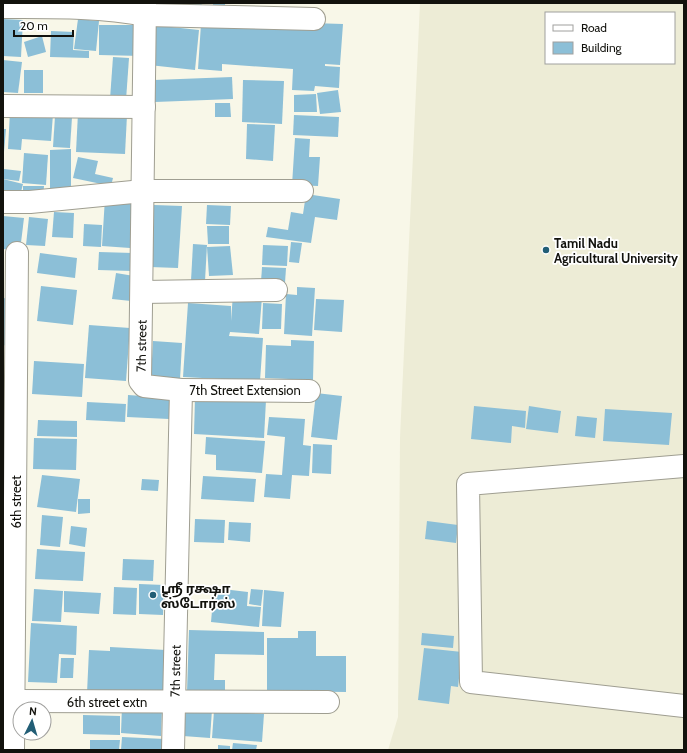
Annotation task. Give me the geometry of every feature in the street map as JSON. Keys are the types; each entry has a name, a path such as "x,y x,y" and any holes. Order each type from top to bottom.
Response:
{"street":[{"path":"3,7 43,4 126,11 146,9 314,19"},
{"name":"7th street","path":"146,9 140,381 144,386 151,388 181,390 173,750"},
{"path":"3,106 144,107"},
{"path":"3,202 30,202 143,191 302,191"},
{"name":"6th street","path":"15,701 10,405 18,253"},
{"path":"142,292 276,290"},
{"name":"7th Street Extension","path":"181,390 310,390"},
{"path":"684,466 468,484 471,682 684,706"},
{"name":"6th street extn","path":"52,701 174,703 328,702"}],"shaded area":[{"name":"Tamil Nadu Agricultural University","path":"420,3 684,3 684,750 388,750 398,717 400,438"}],"building":[{"path":"148,3 202,3 200,13"},
{"path":"213,3 225,3 225,7 213,7"},
{"path":"3,19 23,20 21,57 3,56"},
{"path":"78,19 99,21 96,51 74,49"},
{"path":"280,22 343,24 340,65 325,64 325,66 340,67 339,88 315,86 314,91 292,90 293,69 222,64 222,71 198,69 201,24 279,30"},
{"path":"99,25 142,25 142,56 99,55"},
{"path":"153,25 199,30 195,70 149,65"},
{"path":"51,31 74,32 73,50 89,51 89,58 50,57"},
{"path":"42,36 46,52 28,57 24,42"},
{"path":"113,57 129,58 126,100 110,99"},
{"path":"3,60 22,62 18,93 3,92"},
{"path":"24,70 43,70 43,93 24,93"},
{"path":"232,77 233,99 155,102 154,80"},
{"path":"243,80 284,81 282,124 242,122"},
{"path":"338,90 341,112 320,114 317,93"},
{"path":"316,94 317,112 294,112 294,95"},
{"path":"215,103 230,103 231,117 215,117"},
{"path":"10,111 53,114 51,141 22,139 21,150 8,149"},
{"path":"78,113 127,115 125,154 76,152"},
{"path":"294,115 339,117 338,137 293,135"},
{"path":"55,116 72,117 70,148 53,147"},
{"path":"247,124 275,125 273,161 246,159"},
{"path":"3,129 6,129 4,152 3,152"},
{"path":"295,138 310,139 309,157 320,157 318,186 292,185"},
{"path":"71,149 71,192 50,192 50,150"},
{"path":"24,153 48,155 46,185 22,183"},
{"path":"78,157 98,161 95,174 113,178 111,186 73,178"},
{"path":"4,169 21,171 19,181 3,179"},
{"path":"3,179 23,184 20,196 3,192"},
{"path":"23,186 44,186 43,198 23,197"},
{"path":"306,194 340,199 337,220 315,217 311,243 266,237 268,227 288,230 291,212 303,214"},
{"path":"105,198 133,200 130,248 102,246"},
{"path":"154,205 182,206 178,268 150,267"},
{"path":"207,205 231,206 230,225 206,224"},
{"path":"54,212 74,213 73,238 52,237"},
{"path":"3,216 24,218 20,251 3,249"},
{"path":"29,217 48,219 45,246 26,245"},
{"path":"84,224 102,225 101,247 83,246"},
{"path":"207,226 229,226 229,244 208,244"},
{"path":"291,242 302,243 299,263 289,262"},
{"path":"193,244 207,245 205,281 191,281"},
{"path":"263,245 288,246 287,266 262,265"},
{"path":"230,246 233,275 209,276 207,247"},
{"path":"99,252 133,253 132,271 98,270"},
{"path":"40,253 77,258 75,278 37,273"},
{"path":"262,267 286,268 285,283 261,282"},
{"path":"116,273 134,276 131,301 112,299"},
{"path":"41,286 77,290 73,325 37,321"},
{"path":"297,287 315,288 312,336 284,334 286,294 297,295"},
{"path":"233,294 262,297 259,334 230,332 229,336 263,338 260,381 183,377 188,303 231,306 231,321"},
{"path":"3,298 12,299 8,346 3,345"},
{"path":"316,299 344,300 342,332 314,330"},
{"path":"263,303 282,304 281,329 262,329"},
{"path":"89,325 130,328 126,381 85,378"},
{"path":"291,340 314,341 313,380 265,378 266,345 291,346"},
{"path":"153,341 182,343 180,380 151,378"},
{"path":"34,361 84,364 82,397 32,394"},
{"path":"316,393 342,396 337,440 311,437"},
{"path":"128,395 171,398 169,419 127,417"},
{"path":"195,397 266,400 264,438 194,434"},
{"path":"87,402 126,404 125,422 86,420"},
{"path":"474,406 526,411 525,428 512,426 511,443 471,439"},
{"path":"529,406 561,411 558,433 526,429"},
{"path":"605,409 672,413 669,445 603,441"},
{"path":"577,416 597,418 595,438 575,436"},
{"path":"269,417 305,419 303,445 311,446 309,476 292,475 290,499 264,497 266,474 282,475 285,437 267,435"},
{"path":"38,420 77,421 77,437 37,436"},
{"path":"206,437 265,441 262,473 216,470 216,455 205,454"},
{"path":"34,438 77,439 76,470 33,469"},
{"path":"313,444 332,445 331,474 312,473"},
{"path":"3,448 8,449 7,471 3,471"},
{"path":"3,475 10,475 9,512 3,512"},
{"path":"42,475 80,479 76,512 37,507"},
{"path":"203,476 256,479 254,502 201,499"},
{"path":"142,479 159,480 158,491 141,490"},
{"path":"78,499 90,499 90,513 78,514"},
{"path":"42,515 63,517 60,547 40,545"},
{"path":"195,519 225,520 224,543 194,542"},
{"path":"427,521 458,525 456,543 425,539"},
{"path":"229,522 251,523 250,542 228,540"},
{"path":"71,526 87,528 85,547 69,544"},
{"path":"37,549 85,552 83,581 35,579"},
{"path":"123,559 154,560 153,581 122,580"},
{"path":"139,584 164,585 163,615 139,614"},
{"path":"114,587 137,588 136,615 113,614"},
{"path":"214,588 248,592 247,606 261,607 259,627 211,622"},
{"path":"34,589 63,591 61,622 32,621"},
{"path":"251,589 263,590 261,606 249,604"},
{"path":"264,590 284,592 281,627 262,626"},
{"path":"64,591 101,593 99,614 64,612"},
{"path":"31,623 77,626 76,655 59,654 57,683 28,682"},
{"path":"189,630 264,632 264,655 215,654 214,680 225,680 225,693 187,692"},
{"path":"298,631 316,631 316,656 346,656 346,692 267,691 267,638 298,638"},
{"path":"422,633 454,636 453,648 421,645"},
{"path":"110,647 166,650 163,697 87,693 89,650 110,651"},
{"path":"424,648 462,652 458,687 451,686 449,704 418,700"},
{"path":"61,658 74,658 73,678 60,678"},
{"path":"122,706 162,708 161,736 121,733"},
{"path":"186,708 212,710 210,738 183,736"},
{"path":"214,711 264,714 262,742 212,738"},
{"path":"83,715 120,716 120,735 83,734"},
{"path":"122,737 165,739 164,750 121,750"},
{"path":"90,740 120,740 119,750 90,750"},
{"path":"233,743 257,745 256,750 232,750"},
{"path":"218,745 230,746 230,750 218,750"}],"place":[{"name":"Tamil Nadu Agricultural University","path":"546,250"},
{"name":"ஶ்ரீ ரக்ஷா ஸ்டோர்ஸ்","path":"153,595"}]}
